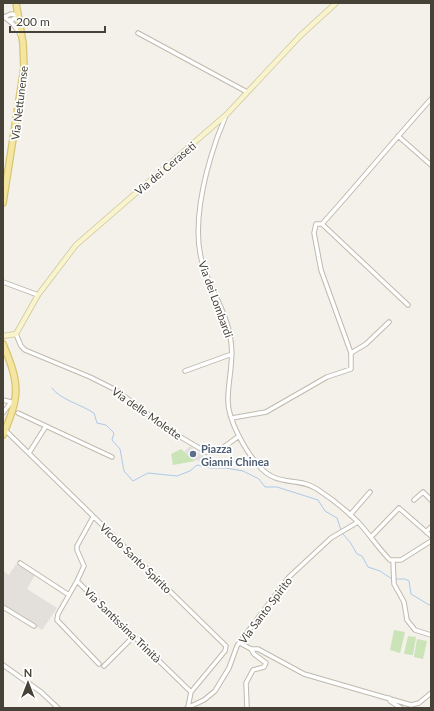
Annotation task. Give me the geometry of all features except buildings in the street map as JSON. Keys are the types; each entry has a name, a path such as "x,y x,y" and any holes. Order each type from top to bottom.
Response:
{"main road":[{"name":"Via Nettunense","path":"3,203 23,77 23,38 17,4"},
{"path":"3,344 16,379 13,402 4,431"}],"street":[{"name":"Via dei Ceraseti","path":"16,334 38,295 79,242 226,115 302,34 336,3"},
{"path":"11,14 17,4"},
{"path":"3,16 11,14 19,15"},
{"path":"8,20 12,20 19,15"},
{"path":"3,16 16,28 23,38"},
{"path":"138,33 246,92"},
{"path":"322,224 363,180 398,136 431,99"},
{"name":"Via dei Lombardi","path":"226,115 216,141 208,171 199,213 199,239 203,268 230,334 232,354 228,400 232,418 239,436 266,474 283,481 313,487 358,522 388,559 393,561"},
{"path":"398,136 431,166"},
{"path":"232,418 266,412 330,376 351,368 351,353 321,270 314,229 316,224 322,224 408,305"},
{"path":"3,282 38,295"},
{"path":"351,353 366,344 389,322"},
{"path":"3,336 16,334"},
{"name":"Via delle Molette","path":"16,334 21,346 25,350 90,377 116,390 167,429 205,452 217,452 239,436"},
{"path":"186,371 232,354"},
{"path":"3,400 13,402"},
{"path":"3,413 13,402"},
{"path":"18,413 112,457"},
{"path":"29,453 46,426"},
{"name":"Vicolo Santo Spirito","path":"4,431 29,453 226,646 225,651 191,692"},
{"path":"350,515 370,492"},
{"path":"414,500 423,492 431,500"},
{"path":"371,537 399,508 431,536"},
{"name":"Via Santissima Trinità","path":"93,517 77,547 84,565 77,581 191,692"},
{"name":"Via Santo Spirito","path":"188,708 204,700 215,691 226,676 240,642 289,577 342,531 358,522"},
{"path":"426,532 431,527"},
{"path":"431,541 404,559 393,561 393,579 395,588 404,602 406,617 410,625 417,631 431,635"},
{"path":"20,563 68,595"},
{"path":"77,581 57,615 57,621 99,664"},
{"path":"3,607 34,626"},
{"path":"104,666 134,636"},
{"path":"240,642 251,649 254,654 265,661 266,664 263,667 253,670 247,680 247,708"},
{"path":"251,649 259,649 304,674 415,705 431,693"},
{"path":"3,665 41,692 58,708"},
{"path":"188,708 191,692"},
{"path":"388,698 390,702 401,708"}],"shaded area":[{"name":"Piazza Gianni Chinea","path":"190,446 203,456 202,458 204,461 201,463 197,460 195,461 184,452"},
{"path":"16,564 35,575 27,589 57,608 42,630 3,605 3,571 9,575"}],"green space":[{"path":"181,449 195,461 173,465 171,454"},
{"path":"394,630 405,632 400,653 390,650"},
{"path":"408,636 416,637 413,655 404,654"},
{"path":"417,639 427,641 423,659 414,657"}],"waterway":[{"path":"52,388 65,399 94,413 97,423 106,425 114,433 112,440 120,449 124,471 133,481 148,473 177,476 190,471 197,465 243,471 259,479 265,487 277,487 318,500 325,511 337,518 341,530"},
{"path":"342,533 350,542 357,554 362,556 368,567 380,571 392,579"},
{"path":"396,579 405,579 409,581 411,594 431,606"}],"place":[{"name":"Piazza Gianni Chinea","path":"193,454"}]}
